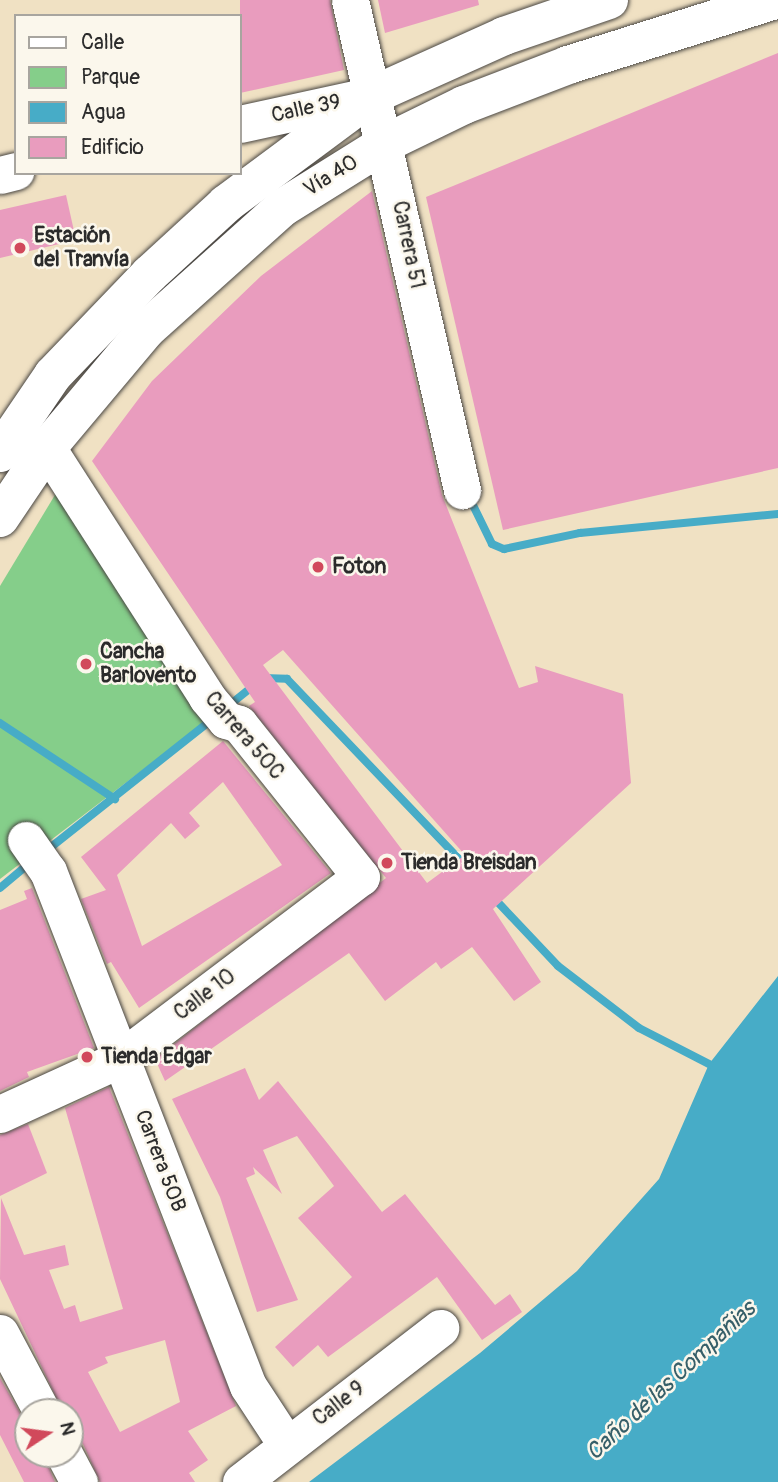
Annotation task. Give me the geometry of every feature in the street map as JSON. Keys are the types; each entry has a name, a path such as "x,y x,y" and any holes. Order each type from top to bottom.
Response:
{"highway":[{"name":"Vía 40","path":"0,453 53,375 229,189 373,95 504,36 609,0"},
{"name":"Vía 40","path":"0,518 47,448 196,280 282,208 386,143 519,82 775,0"}],"street":[{"name":"Carrera 51","path":"350,0 386,143 462,490"},
{"name":"Calle 39","path":"242,124 373,95"},
{"name":"Carrera 50C","path":"47,448 217,708 239,724 361,877"},
{"name":"Carrera 50B","path":"39,858 248,1387 286,1444"},
{"name":"Calle 10","path":"0,1114 120,1059 361,877"},
{"name":"Calle 9","path":"241,1482 286,1444 440,1328"},
{"path":"0,1333 35,1398"}],"green space":[{"path":"61,485 217,713 0,879 0,586"}],"water":[{"name":"Caño de las Compañias","path":"778,976 778,1482 309,1482 480,1353 577,1271 659,1179 709,1064"}],"building":[{"path":"240,0 330,0 344,70 242,93"},
{"path":"378,0 478,0 479,5 385,33"},
{"path":"778,53 778,468 503,530 426,197"},
{"name":"Foton","path":"372,191 442,495 519,688 538,682 535,666 623,694 631,783 493,909 541,982 514,1001 472,947 441,969 436,962 385,1001 349,953 165,1081 155,1059 386,878 249,706 255,702 92,461 152,381 261,276","holes":["283,650 465,855 427,883 263,665"]},
{"name":"Estación del Tranvía","path":"66,195 76,240 0,258 0,210"},
{"path":"223,741 331,873 139,1008 111,962 107,964 81,899 106,890 81,857","holes":["223,782 282,865 142,946 117,875 171,823 185,839 200,826 189,813"]},
{"path":"32,888 94,1048 27,1072 29,1077 0,1091 0,910 27,899 24,891"},
{"path":"245,1068 259,1100 278,1081 382,1212 405,1194 495,1305 510,1294 522,1312 482,1340 437,1277 328,1357 318,1345 293,1367 275,1347 352,1277 298,1218 334,1186 297,1136 263,1150 282,1194 253,1167 255,1174 246,1178 298,1300 257,1312 220,1197 172,1099"},
{"path":"109,1087 236,1406 188,1431 208,1460 189,1473 195,1482 100,1482 84,1446 84,1398 56,1398 0,1279 1,1198 24,1255 65,1245 69,1265 49,1270 64,1309 75,1305 80,1322 123,1309 65,1108","holes":["165,1340 180,1402 120,1432 88,1372 108,1363 105,1357"]},
{"path":"28,1124 47,1173 0,1196 0,1135"},
{"path":"0,1378 14,1402 14,1462 0,1435"},
{"path":"17,1468 49,1468 55,1482 24,1482"}],"waterway":[{"path":"469,497 492,544 504,549 580,533 778,514"},
{"path":"227,707 263,678 287,679 465,865"},
{"path":"46,851 214,718"},
{"path":"0,723 115,799"},
{"path":"0,888 30,863"},
{"path":"492,896 558,966 639,1028 709,1064"}],"place":[{"name":"Estación del Tranvía","path":"20,248"},
{"name":"Foton","path":"318,567"},
{"name":"Cancha Barlovento","path":"86,664"},
{"name":"Tienda Breisdan","path":"387,863"},
{"name":"Tienda Edgar","path":"87,1057"}]}
